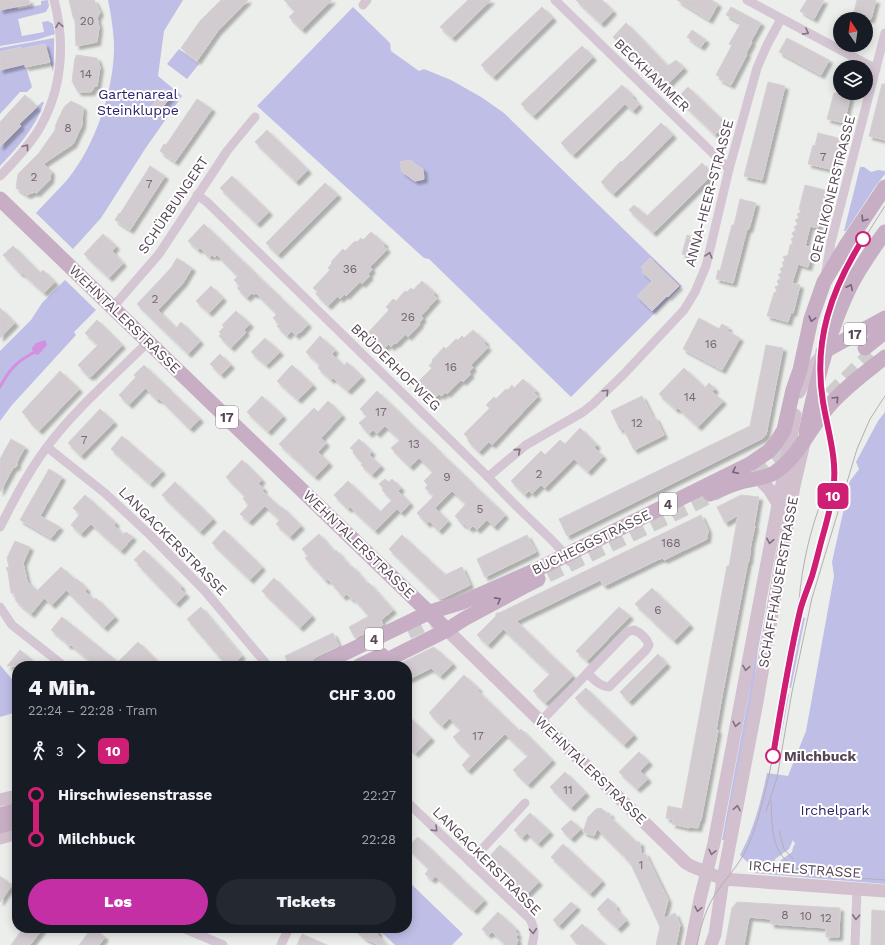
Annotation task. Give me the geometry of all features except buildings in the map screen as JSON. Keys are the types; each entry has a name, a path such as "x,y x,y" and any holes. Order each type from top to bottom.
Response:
{"main road":[{"name":"SCHAFFHAUSERSTRASSE","path":"768,451 776,443 784,430 793,390 800,370 811,319 824,282 845,247 885,187"},
{"name":"WEHNTALERSTRASSE","path":"0,199 447,630"},
{"name":"SCHAFFHAUSERSTRASSE","path":"804,441 811,408 835,323 848,290 885,232"},
{"name":"17","path":"800,370 808,361 819,354 885,318"},
{"path":"874,353 885,332"},
{"path":"874,353 885,342"},
{"name":"BUCHEGGSTRASSE","path":"430,612 463,602 568,559 727,487 772,474 784,465 804,441 829,406 874,353"},
{"name":"BUCHEGGSTRASSE","path":"447,630 464,618 568,559 750,464 768,451"},
{"name":"4","path":"328,661 430,612"},
{"name":"4","path":"385,661 447,630"},
{"path":"352,661 410,636 368,661"},
{"path":"0,815 12,820"},
{"path":"0,826 12,823"}],"street":[{"path":"0,176 28,145 38,130 53,97 61,64 59,20 54,0"},
{"name":"BECKHAMMER","path":"555,0 729,169"},
{"path":"747,0 876,69"},
{"name":"ANNA-HEER-STRASSE","path":"488,477 526,445 583,412 593,404 624,374 684,310 695,292 706,266 729,169 757,68 781,19"},
{"name":"OERLIKONERSTRASSE","path":"824,282 831,242 848,182 885,33"},
{"name":"SCHÜRBUNGERT","path":"113,307 159,254 227,151 255,117"},
{"name":"BRÜDERHOFWEG","path":"197,195 514,504 544,531 568,559"},
{"path":"0,527 31,470 47,447 70,420 149,341"},
{"name":"17","path":"799,392 809,371 826,351"},
{"name":"SCHAFFHAUSERSTRASSE","path":"691,945 707,873 799,392 800,370"},
{"name":"SCHAFFHAUSERSTRASSE","path":"711,945 757,702 794,486 804,441"},
{"name":"LANGACKERSTRASSE","path":"47,447 106,494 150,535 205,591 264,661"},
{"path":"758,478 769,488 778,502"},
{"path":"0,607 12,625 58,661"},
{"name":"WEHNTALERSTRASSE","path":"447,630 686,863 724,879"},
{"path":"541,721 587,673 627,632 634,630 641,633 647,640 649,645 646,650 609,687 604,687 587,673"},
{"path":"0,800 12,797"},
{"path":"470,862 525,803"},
{"name":"LANGACKERSTRASSE","path":"412,807 530,919 534,928 532,945"},
{"path":"0,838 12,827"},
{"name":"IRCHELSTRASSE","path":"724,879 885,891"},
{"path":"855,945 857,889"},
{"path":"195,933 223,945"},
{"path":"281,945 287,933"}],"green space":[{"path":"48,0 49,6 46,12 18,19 22,36 44,32 42,22 48,21 53,24 55,34 36,40 0,46 0,10 41,5 41,1"},
{"name":"Gartenareal Steinkluppe","path":"108,0 183,0 164,31 158,76 182,96 145,149 101,218 73,249 36,213 67,180 77,166 87,150 102,115 111,78 114,43"},
{"path":"353,7 390,43 391,51 419,71 424,69 451,80 481,97 504,113 682,286 571,397 429,259 424,258 257,106"},
{"path":"54,38 53,72 45,44 21,49 20,47 0,52 0,48"},
{"path":"179,49 199,64 187,79 167,64"},
{"path":"25,64 32,87 27,92 20,92 0,114 0,70"},
{"path":"42,102 44,102 41,111 31,128 20,144 0,166 0,147 21,126 19,124"},
{"path":"860,167 864,167 871,172 878,170 885,171 885,174 846,231 844,231"},
{"path":"65,280 96,310 74,332 76,335 12,405 0,421 0,351 31,320 42,303"},
{"name":"Irchelpark","path":"885,412 885,884 754,873 755,870 768,870 778,867 781,860 792,852 795,844 793,840 789,849 775,859 776,863 761,867 748,863 740,855 756,815 767,773 788,776 806,731 834,576 832,562 844,508 845,492 850,481 859,469 856,462 878,421"},
{"path":"763,604 766,605 758,649 754,687 726,840 722,840 749,694 753,655"},
{"path":"801,617 805,618 791,688 787,687"},
{"path":"0,665 12,679 12,713 0,717"},
{"path":"786,694 789,694 776,764 774,763"},
{"path":"412,885 463,934 452,945 395,945 382,933 412,933"}],"shaded area":[{"path":"45,340 47,345 38,355 33,353 32,348 36,343"}],"waterway":[{"path":"0,387 14,367 33,353"}],"tunnel":[{"path":"830,395 871,354"},
{"path":"527,585 698,502 752,473 776,455 797,435"},
{"path":"408,632 445,614"}],"tram line":[{"path":"697,945 702,923 714,896 745,852 759,815 769,777 800,612 814,570 832,496 834,467 822,394 820,367 822,342 836,294 846,272 885,206"},
{"name":"10","path":"773,756 800,610 812,575 830,510 835,479 834,455 823,402 820,376 824,330 833,298 863,239"},
{"path":"766,811 777,778 792,692 812,598 857,449 870,419 885,396"},
{"path":"799,601 807,548 823,497"},
{"path":"771,801 772,824 775,842 782,856 797,869 815,875 885,880"},
{"path":"779,831 784,849 794,860"}],"place":[{"name":"Milchbuck","path":"773,756"}]}
